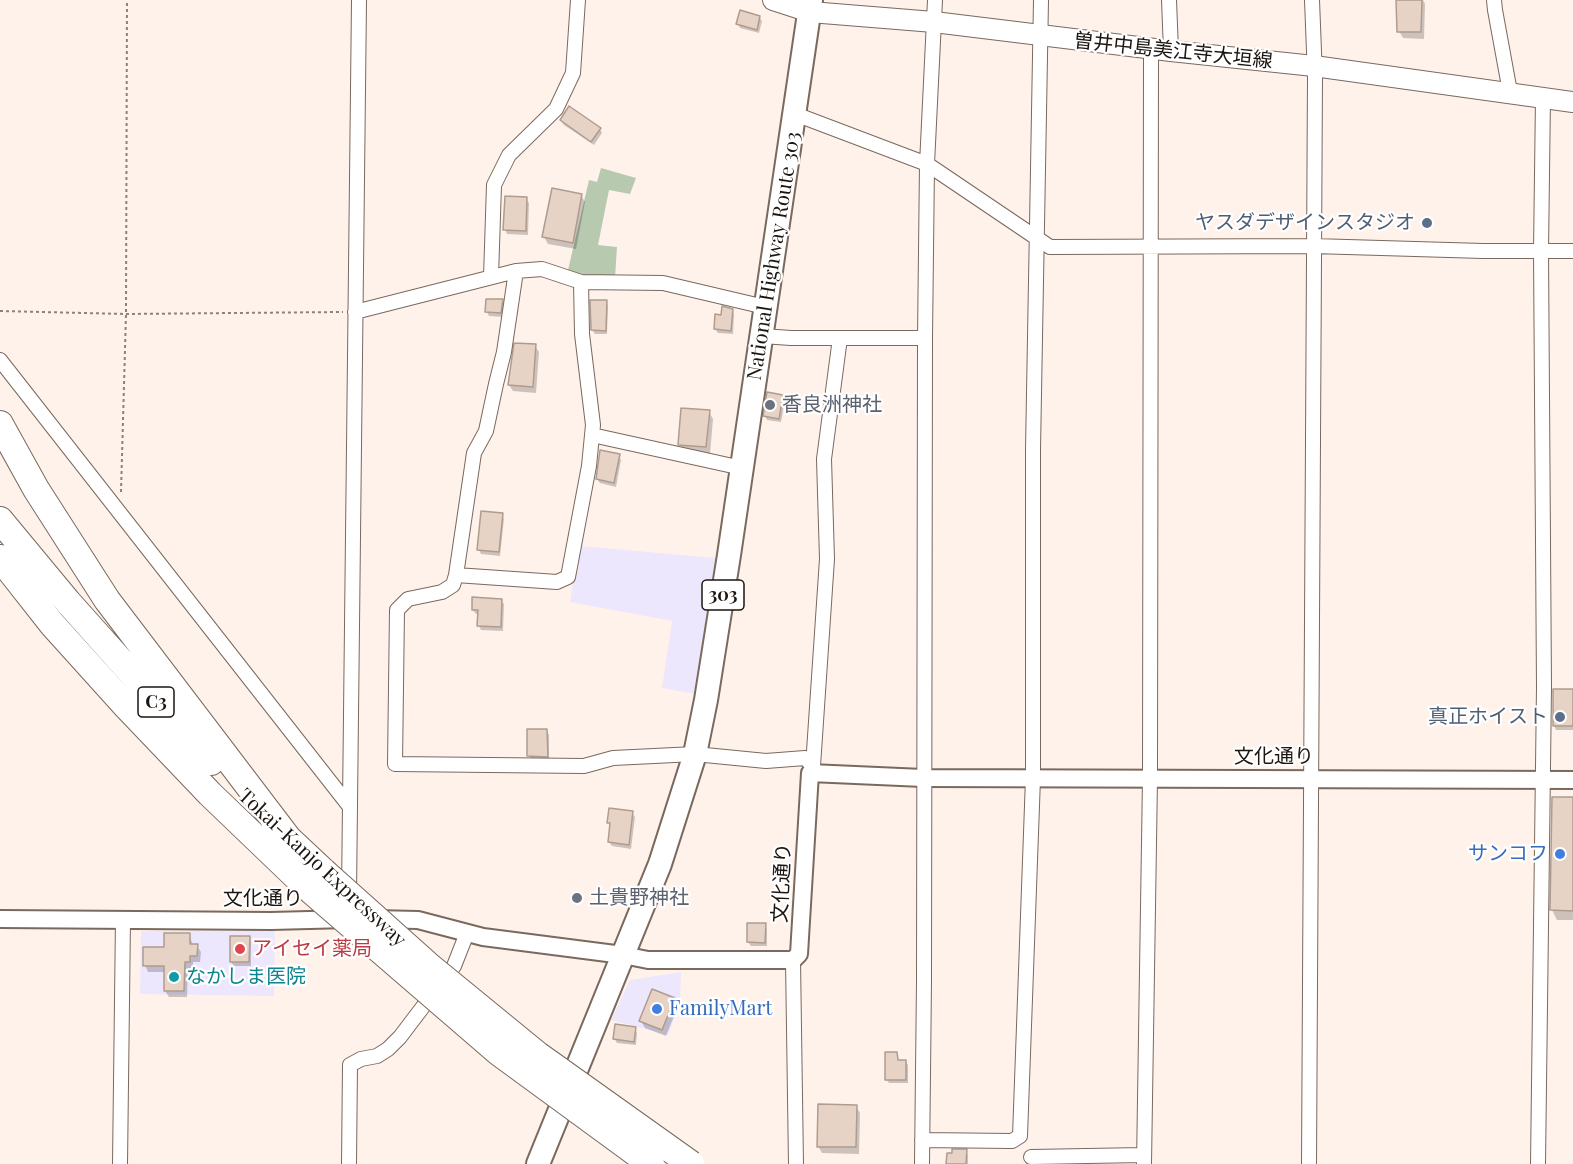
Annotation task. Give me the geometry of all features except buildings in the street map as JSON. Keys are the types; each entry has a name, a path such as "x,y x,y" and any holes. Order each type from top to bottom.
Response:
{"highway":[{"name":"National Highway Route 303","path":"538,1164 660,864 695,754 706,700 742,468 811,6"},
{"path":"0,424 36,489 107,600 288,838"},
{"name":"Tokai-Kanjo Expressway","path":"0,520 153,699 229,782 288,838 316,880 498,1052 651,1164"},
{"name":"Tokai-Kanjo Expressway","path":"0,558 52,624 202,786 316,880 428,965 538,1055 691,1164"},
{"path":"0,577 52,624"}],"main road":[{"name":"曽井中島美江寺大垣線","path":"773,0 1041,36 1314,66 1573,102"}],"street":[{"path":"348,919 359,0"},
{"path":"491,277 494,185 509,155 556,109 573,74 578,0"},
{"path":"921,1164 924,981 927,164 935,0"},
{"path":"922,1140 1012,1141 1020,1136 1033,778 1033,450 1041,0"},
{"path":"1031,1157 1144,1159 1150,778 1150,246 1161,50 1169,0"},
{"path":"1309,1164 1314,66 1312,0"},
{"path":"1494,0 1510,92"},
{"path":"1538,1164 1544,779 1540,251 1543,97"},
{"path":"795,114 927,164 1050,247 1313,246 1573,251"},
{"path":"355,312 516,271 542,269 581,282 663,283 765,307"},
{"path":"516,271 504,352 486,431 474,453 453,585 442,592 408,599 398,610 395,764 584,766 613,758 695,754 766,761 805,758 813,766 827,559 824,459 840,338"},
{"path":"456,575 557,582 568,577 589,466 593,425 582,334 581,282"},
{"path":"762,336 791,339 925,338"},
{"path":"0,360 350,807"},
{"path":"592,435 742,468"},
{"name":"文化通り","path":"0,919 418,920 467,933 518,942 648,960 793,960 799,954 810,773 923,778 1573,780"},
{"path":"120,1164 123,919"},
{"path":"349,1164 350,1065 361,1059 377,1056 400,1037 454,966 467,933"},
{"path":"793,960 796,1164"}],"path":[{"path":"120,514 126,314 127,0"},
{"path":"0,311 126,314 355,312"}],"shaded area":[{"path":"579,546 717,558 695,694 662,688 672,621 570,602"},
{"path":"141,931 275,931 274,996 140,994"},
{"path":"681,972 680,1003 668,1035 611,1020 630,980"}],"green space":[{"path":"601,168 636,178 630,194 609,190 598,245 617,247 615,278 587,276 568,270 589,180 597,182"}],"place":[{"name":"ヤスダデザインスタジオ","path":"1427,223"},
{"name":"香良洲神社","path":"770,405"},
{"name":"真正ホイスト","path":"1560,717"},
{"name":"サンコフ","path":"1560,854"},
{"name":"土貴野神社","path":"577,898"},
{"name":"アイセイ薬局","path":"240,949"},
{"name":"なかしま医院","path":"174,977"},
{"name":"FamilyMart","path":"657,1009"}]}
